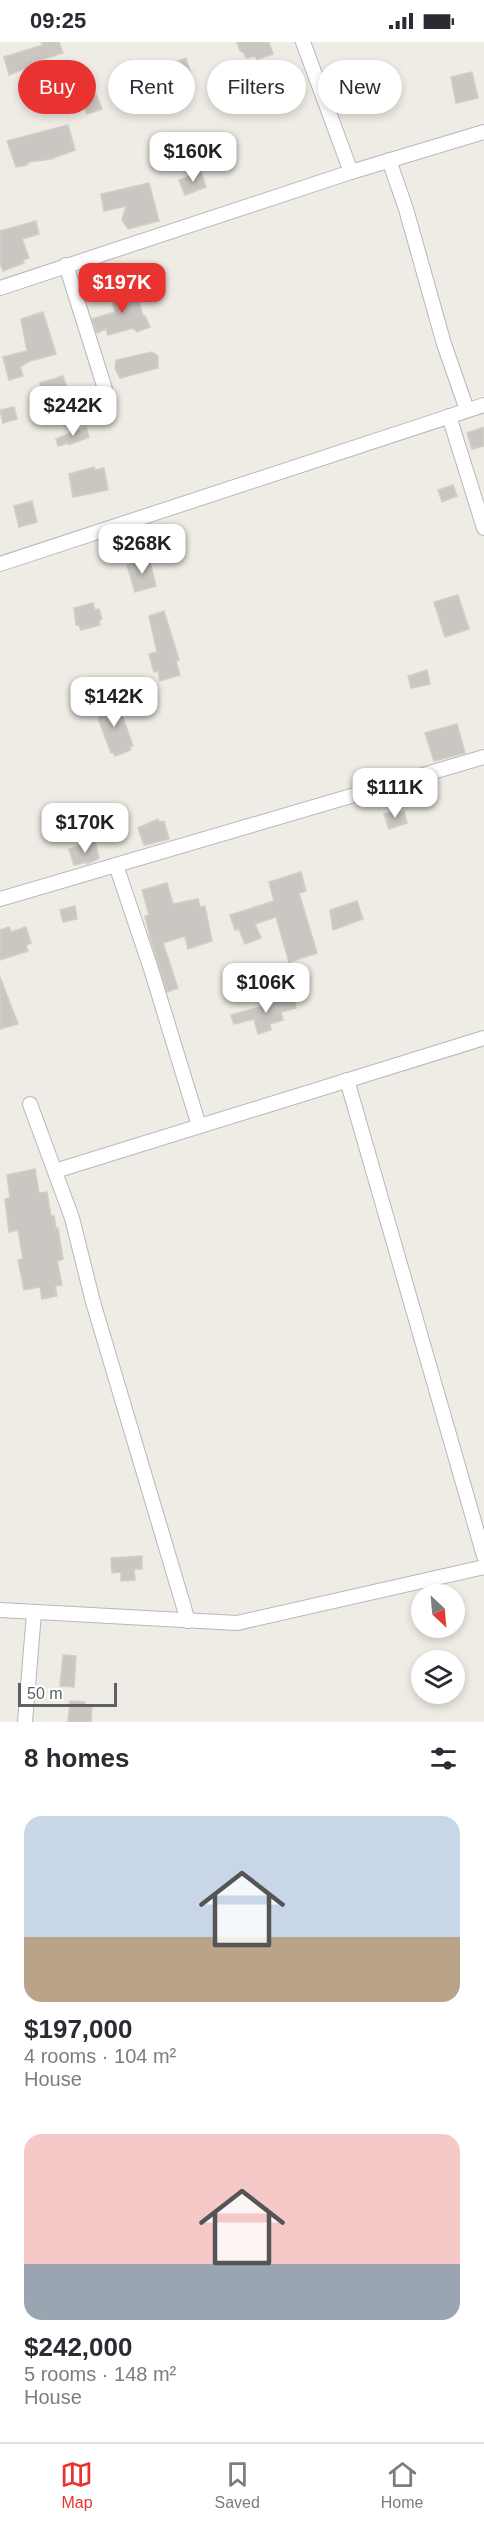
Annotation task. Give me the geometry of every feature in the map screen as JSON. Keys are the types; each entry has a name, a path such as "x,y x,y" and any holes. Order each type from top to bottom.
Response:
{"street":[{"path":"303,42 351,172"},
{"path":"0,288 351,172 484,132"},
{"path":"389,160 406,209 444,344 467,410"},
{"path":"66,266 105,388"},
{"path":"0,564 484,405"},
{"path":"449,416 484,528"},
{"path":"0,899 484,757"},
{"path":"116,865 151,969 199,1126"},
{"path":"55,1171 484,1038"},
{"path":"347,1080 484,1556"},
{"path":"30,1104 72,1218 93,1302 188,1622"},
{"path":"0,1610 237,1623 484,1567"},
{"path":"25,1722 34,1613"}],"building":[{"path":"41,42 59,42 63,53 40,60 18,60 18,71 9,75 4,57 43,45"},
{"path":"237,42 269,42 273,54 257,59 255,56 246,58"},
{"path":"472,72 478,98 456,103 451,77"},
{"path":"96,94 102,109 96,111"},
{"path":"68,125 75,150 51,159 29,162 27,165 16,167 7,141"},
{"path":"201,172 206,187 185,195 179,180"},
{"path":"149,183 159,221 128,229 122,220 126,206 104,211 101,194"},
{"path":"36,221 39,234 22,239 29,258 23,260 24,263 3,271 0,263 0,231"},
{"path":"130,287 134,300 138,299 143,316 150,327 137,332 133,328 108,335 106,329 97,333 92,319 115,312 110,292"},
{"path":"43,312 56,354 30,361 20,367 23,376 9,380 3,357 27,351 21,319"},
{"path":"152,352 158,356 158,368 120,378 115,368 116,360"},
{"path":"63,376 70,397 66,397 72,420 56,423 52,401 49,402 47,395 44,396 40,383"},
{"path":"14,407 17,419 3,423 0,410"},
{"path":"86,427 89,437 69,445 69,443 58,446 56,439"},
{"path":"484,427 484,446 472,449 467,433"},
{"path":"94,467 95,470 104,468 108,490 73,497 69,474"},
{"path":"453,485 457,496 442,502 438,490"},
{"path":"32,501 37,522 19,527 14,506"},
{"path":"149,558 156,586 135,592 127,565"},
{"path":"458,595 469,629 445,637 434,602"},
{"path":"93,603 95,610 99,609 102,619 99,620 100,625 81,630 79,625 76,625 74,608"},
{"path":"164,611 179,660 176,661 180,675 160,681 158,671 154,672 149,654 157,652 149,616"},
{"path":"427,670 430,684 411,688 408,676"},
{"path":"113,700 117,710 120,709 133,746 129,747 131,750 115,756 113,752 111,753 96,707"},
{"path":"457,724 465,753 434,761 425,733"},
{"path":"397,810 398,813 404,811 407,823 389,829 384,814"},
{"path":"158,819 159,822 164,821 169,839 144,845 138,828"},
{"path":"95,841 99,858 87,864 87,862 74,865 69,849"},
{"path":"301,872 306,891 299,893 317,953 289,962 276,917 255,924 261,938 245,944 239,929 235,930 230,915 274,901 269,882"},
{"path":"167,883 173,904 198,899 200,907 205,906 212,941 188,949 185,936 163,943 178,988 167,992 150,937 145,916 149,915 142,890"},
{"path":"357,901 363,919 333,930 330,910"},
{"path":"75,906 77,919 63,922 60,910"},
{"path":"9,927 11,932 26,927 31,943 26,945 28,951 0,960 0,930"},
{"path":"0,977 18,1024 0,1029"},
{"path":"293,995 296,1008 281,1012 283,1020 270,1024 271,1030 258,1034 254,1019 234,1024 231,1015 281,1001 281,998"},
{"path":"35,1169 39,1193 47,1192 51,1216 54,1216 56,1228 58,1228 63,1259 57,1261 62,1285 55,1286 57,1296 42,1299 40,1287 24,1290 18,1260 23,1259 18,1230 9,1232 5,1199 10,1198 7,1175"},
{"path":"142,1556 142,1569 134,1569 135,1580 121,1581 121,1572 112,1573 111,1558"},
{"path":"63,1655 76,1656 74,1687 60,1686"},
{"path":"70,1701 85,1702 84,1706 92,1706 91,1722 68,1722"}]}
